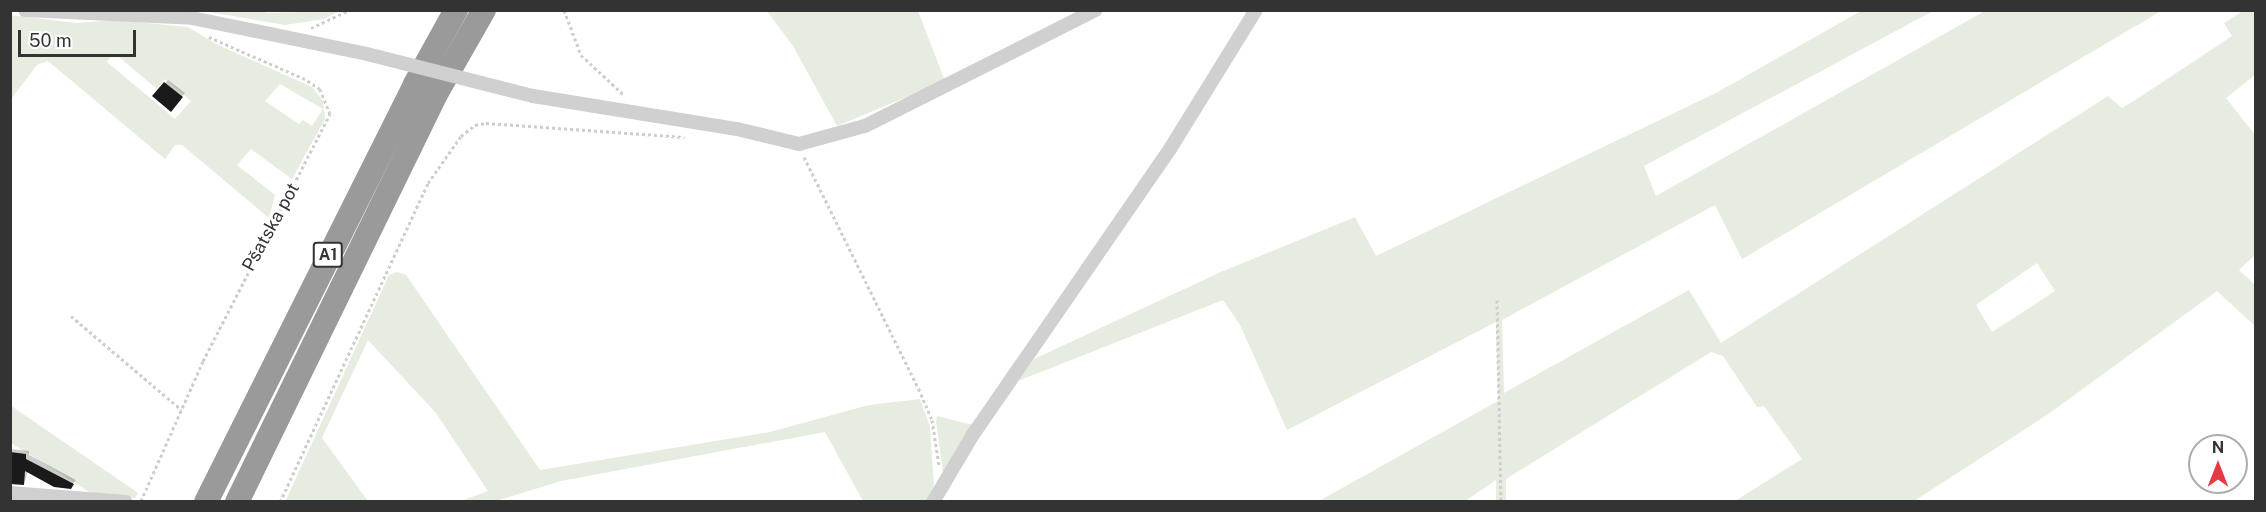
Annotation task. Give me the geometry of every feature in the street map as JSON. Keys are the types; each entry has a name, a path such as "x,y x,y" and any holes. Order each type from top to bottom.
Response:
{"highway":[{"name":"A1","path":"206,501 415,84 456,10"},
{"name":"A1","path":"237,501 436,94 484,10"}],"street":[{"path":"25,10 192,18 297,37 533,96 648,117 737,129 799,144 866,126 1096,10"},
{"path":"935,498 972,436 1170,149 1256,10"},
{"path":"10,493 126,501"}],"path":[{"path":"297,37 349,10"},
{"path":"564,10 581,55 648,117"},
{"name":"Pšatska pot","path":"141,501 252,262 330,114 327,100 313,84 213,40 197,29 192,18"},
{"path":"280,501 428,183 461,136 475,125 486,123 689,137"},
{"path":"799,144 932,420 938,455 935,498"},
{"path":"1497,300 1501,501"},
{"path":"71,316 182,410"}],"shaded area":[{"path":"203,11 262,11 267,13 340,11 324,19 285,25"},
{"path":"767,11 918,11 945,81 837,126 793,46"},
{"path":"1861,11 1933,11 1644,166 1656,196 1985,11 2161,11 1742,259 1715,205 1502,320 1504,393 1689,290 1721,343 2108,96 2122,108 2140,97 2232,36 2224,23 2243,11 2255,11 2255,75 2226,98 2255,135 2255,255 2239,270 2255,285 2255,326 2217,291 2047,415 1914,501 1735,501 1802,459 1764,406 1757,407 1723,356 1711,352 1506,479 1506,501 1496,501 1496,480 1465,501 1319,501 1498,401 1496,322 1287,430 1240,325 1223,300 1018,381 1034,359 1221,272 1355,217 1376,256 1716,93","holes":["2037,263 2055,291 1992,332 1976,305"]},
{"path":"11,15 76,23 116,20 188,27 218,45 312,87 323,101 325,119 292,179 251,149 237,165 275,195 269,218 182,145 175,145 165,159 48,61 37,65 11,99","holes":["114,53 157,89 165,79 191,101 175,119 107,62","280,84 323,109 312,126 303,120 299,124 265,101"]},
{"path":"397,272 406,275 540,470 770,432 869,405 920,399 930,427 934,486 926,501 863,501 825,432 561,481 496,501 461,501 488,491 436,413 368,340 322,438 368,501 285,502 389,275"},
{"path":"10,405 138,493 135,498 91,493 11,443"},
{"path":"937,416 973,425 943,473 936,421"}],"building":[{"path":"164,82 183,97 171,112 152,96"},
{"path":"10,452 26,454 26,459 74,484 71,489 54,487 25,471 24,485 10,484"}]}
